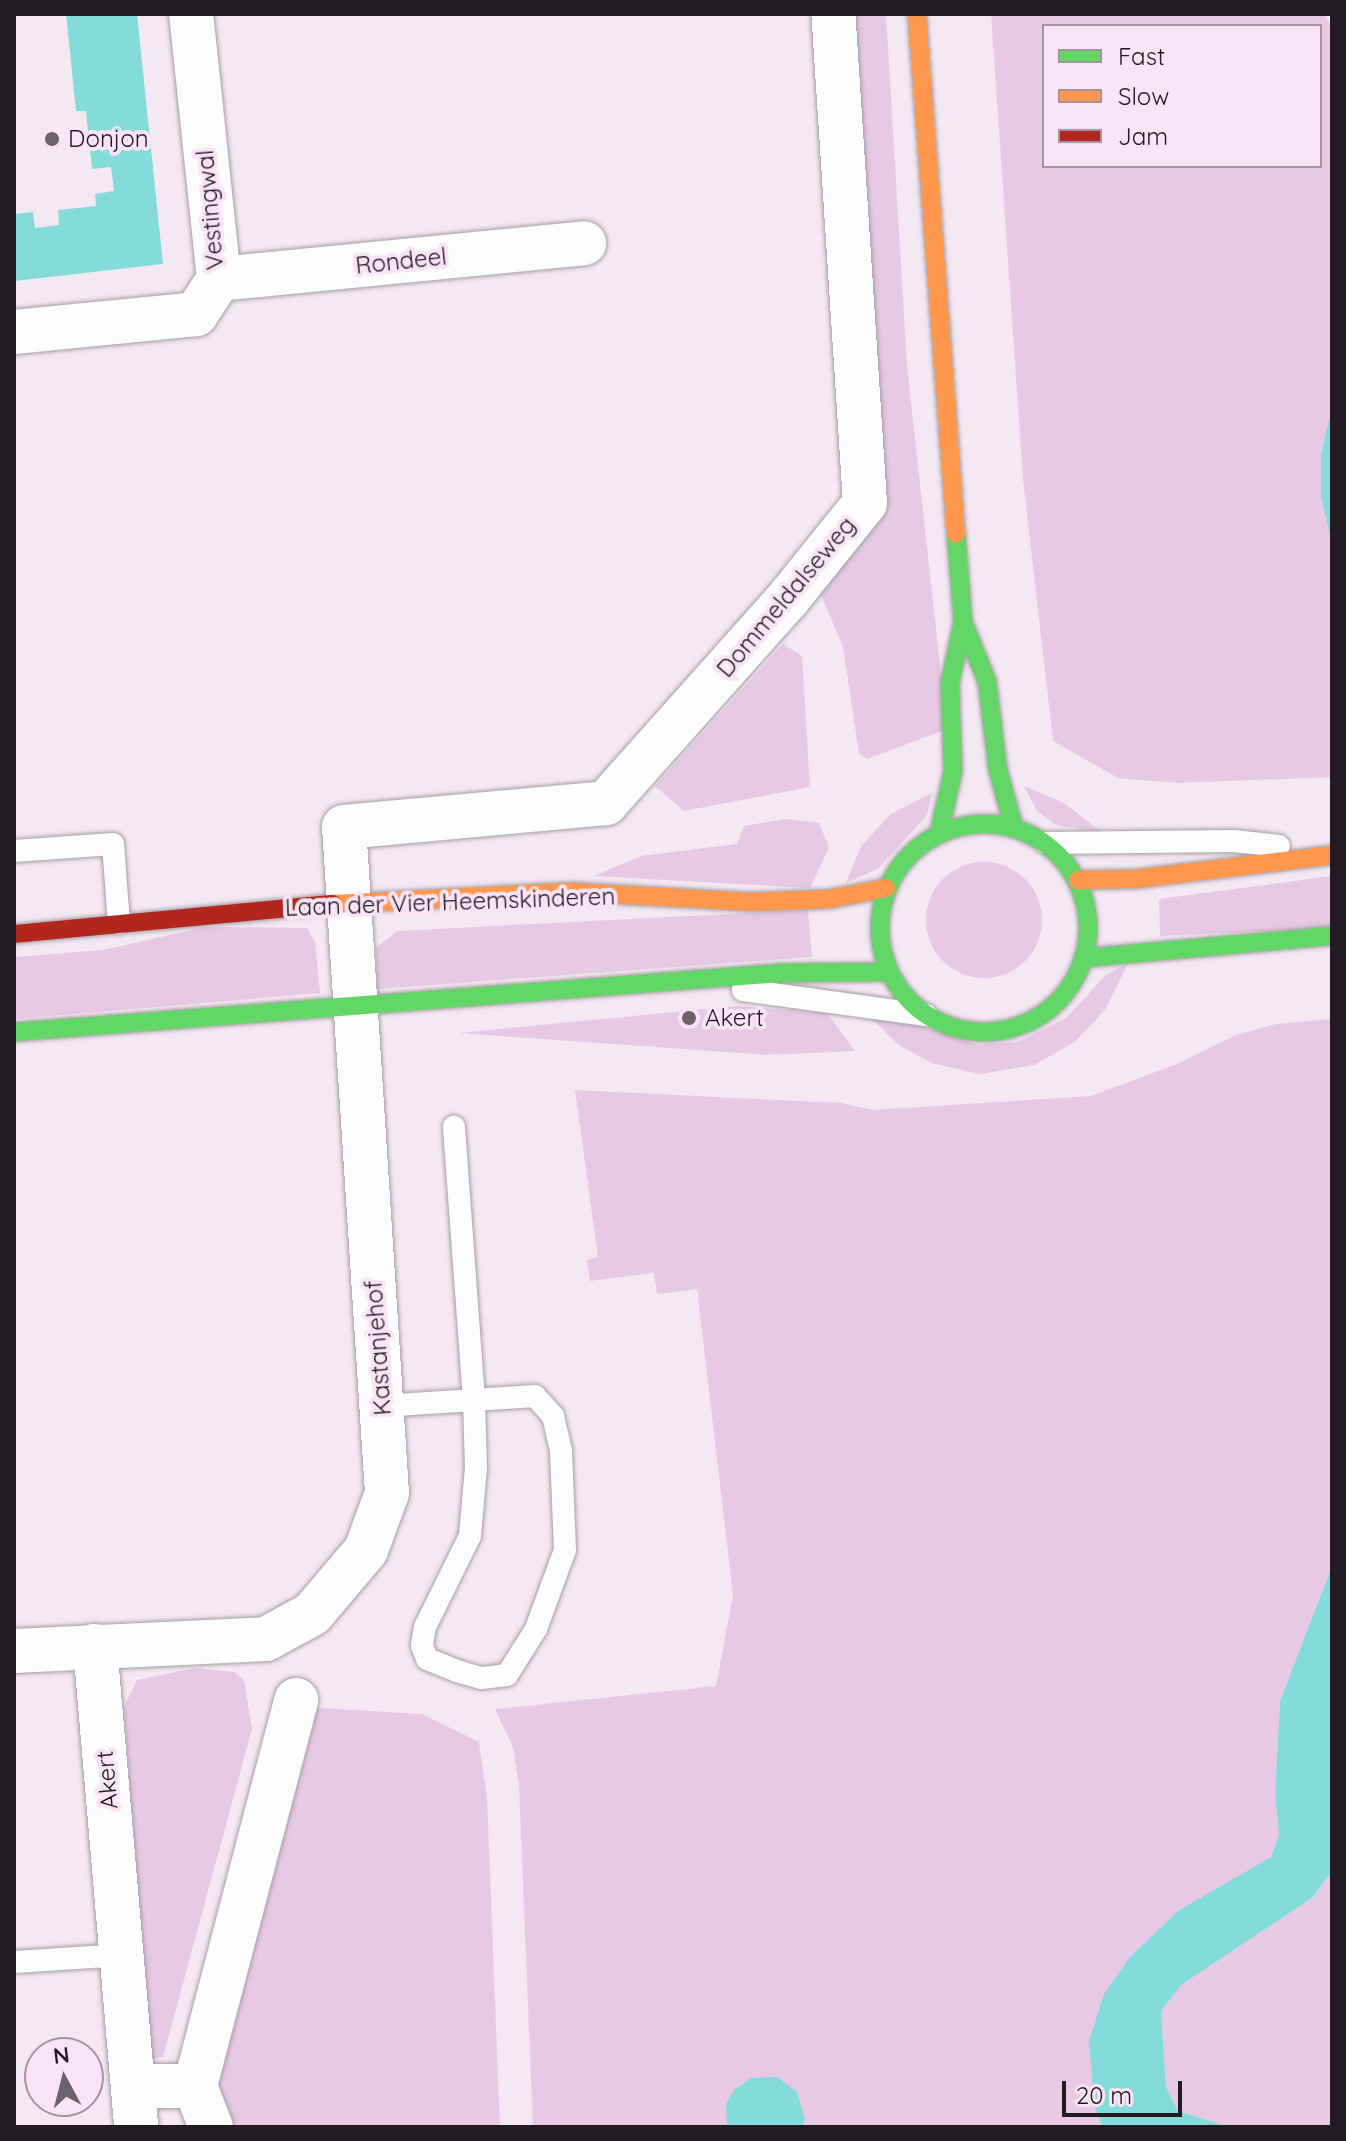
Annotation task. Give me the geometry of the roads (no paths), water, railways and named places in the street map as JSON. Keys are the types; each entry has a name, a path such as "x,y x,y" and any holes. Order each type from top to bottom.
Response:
{"main road":[{"path":"917,14 963,622 950,683 953,772 939,833"},
{"path":"963,622 987,681 998,770 1014,828"},
{"path":"979,823 1014,828 1046,843 1078,880 1088,913 1084,958 1063,997 1024,1024 984,1033 956,1029 926,1015 904,995 888,972 879,932 886,888 906,858 939,833 979,823"},
{"path":"1078,880 1332,854"},
{"name":"Laan der Vier Heemskinderen","path":"14,934 349,903 574,892 751,902 830,899 886,888"},
{"path":"1084,958 1332,936"},
{"path":"14,1032 694,980 888,972"}],"street":[{"name":"Vestingwal","path":"14,332 196,314 219,279 191,14"},
{"name":"Dommeldalseweg","path":"349,903 344,827 606,803 787,600 865,503 833,14"},
{"name":"Rondeel","path":"219,279 584,243"},
{"name":"Kastanjehof","path":"95,1646 266,1639 312,1614 366,1550 387,1493 349,903"},
{"path":"14,1651 95,1646"},
{"name":"Akert","path":"95,1646 134,2106 195,2086"},
{"path":"211,2127 195,2086 296,1700"}],"lane":[{"path":"1046,843 1234,841 1332,854"},
{"path":"14,851 113,844 119,923"},
{"path":"694,980 788,1000 926,1015"},
{"path":"382,1406 474,1400 535,1396 553,1416 561,1451 565,1550 536,1629 507,1675 495,1679 427,1659 422,1645 425,1627 470,1536 476,1468 474,1400 454,1127"},
{"path":"14,1962 123,1955"}],"water":[{"path":"66,14 137,14 163,264 14,281 14,214 33,212 35,228 59,225 58,210 96,206 95,194 114,191 111,167 92,169 86,111 76,111"},
{"path":"1332,406 1332,543 1321,497 1321,454"},
{"path":"1332,1566 1332,1871 1312,1898 1181,1985 1161,2011 1166,2087 1178,2111 1229,2127 1103,2127 1095,2109 1089,2041 1104,1994 1131,1956 1179,1910 1271,1857 1279,1835 1275,1793 1280,1701"},
{"path":"777,2077 797,2092 805,2118 802,2127 727,2127 726,2104 734,2090 751,2078"}],"place":[{"name":"Donjon","path":"52,139"},
{"name":"Akert","path":"689,1018"}]}
